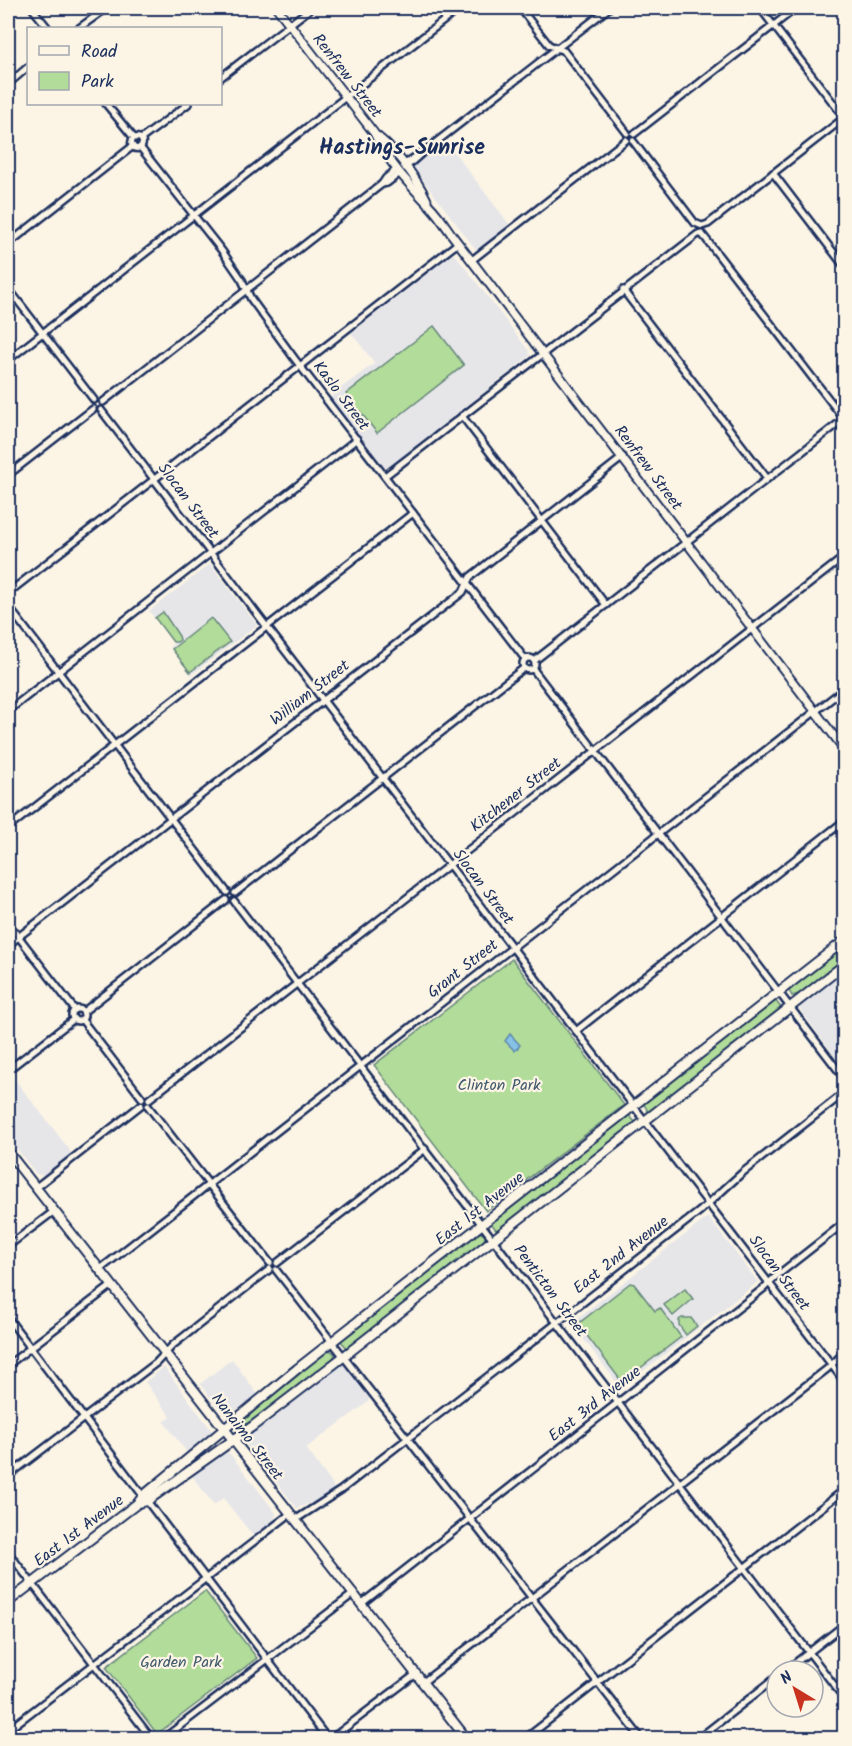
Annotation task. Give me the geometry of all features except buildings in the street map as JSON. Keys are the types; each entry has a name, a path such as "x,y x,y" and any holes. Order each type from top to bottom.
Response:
{"main road":[{"name":"East 1st Avenue","path":"143,1500 332,1342 844,941"},
{"name":"East 1st Avenue","path":"8,1602 143,1500 232,1440 343,1357 844,965"},
{"name":"Nanaimo Street","path":"8,1152 466,1738"}],"street":[{"path":"32,8 47,27"},
{"path":"80,27 107,8"},
{"name":"Renfrew Street","path":"277,8 374,133 380,148 421,188 429,205 844,749"},
{"path":"222,76 311,8"},
{"path":"8,360 460,8"},
{"path":"520,8 549,45 564,51 635,138 633,141 844,419 534,660"},
{"path":"103,402 382,184 386,178 422,153 609,8"},
{"path":"385,476 844,117 760,8"},
{"path":"472,260 626,140 631,133 668,108 796,8"},
{"path":"8,84 27,69"},
{"path":"107,105 134,138"},
{"path":"141,139 187,105"},
{"path":"134,138 141,139"},
{"path":"133,146 131,143 134,138"},
{"path":"133,146 140,147 141,139"},
{"path":"626,140 633,141"},
{"path":"8,244 133,146"},
{"name":"Kaslo Street","path":"140,147 222,251 251,299 300,365 525,659"},
{"path":"773,173 844,266"},
{"path":"8,593 458,243"},
{"path":"8,288 94,400"},
{"path":"623,290 767,478"},
{"path":"94,400 99,399 103,402"},
{"path":"93,409 94,400"},
{"path":"93,409 101,410 104,406 103,402"},
{"path":"8,475 93,409"},
{"name":"Slocan Street","path":"101,410 844,1381"},
{"path":"462,416 606,605"},
{"path":"8,711 357,439"},
{"name":"William Street","path":"8,945 462,593 471,575 623,457"},
{"path":"8,828 413,513"},
{"name":"Kitchener Street","path":"35,1188 844,557"},
{"path":"8,606 227,892 226,900 83,1011"},
{"path":"524,668 522,665 525,659 534,660"},
{"path":"532,669 535,666 534,660"},
{"path":"524,668 529,671 532,669"},
{"path":"235,893 524,668"},
{"path":"532,669 844,1078"},
{"name":"Grant Street","path":"99,1270 844,689"},
{"path":"576,1031 844,821"},
{"path":"227,892 235,893"},
{"path":"226,900 234,901 235,893"},
{"name":"Penticton Street","path":"234,901 844,1698"},
{"path":"8,923 75,1010"},
{"path":"75,1010 83,1011"},
{"path":"74,1019 72,1014 75,1010"},
{"path":"82,1020 83,1011"},
{"path":"74,1019 82,1020"},
{"path":"8,1070 74,1019"},
{"path":"82,1020 270,1266 276,1270 641,1738"},
{"name":"East 2nd Avenue","path":"8,1730 206,1579 293,1517 341,1490 557,1323 844,1093"},
{"path":"8,1476 153,1364 270,1266 277,1263 425,1149"},
{"path":"8,1246 53,1212"},
{"name":"East 3rd Avenue","path":"361,1604 844,1223"},
{"path":"276,1270 279,1266 277,1263"},
{"path":"8,1365 111,1286"},
{"path":"8,1318 143,1500 327,1738"},
{"path":"422,1683 844,1353"},
{"path":"526,1738 844,1490"},
{"path":"8,1552 151,1738"},
{"path":"164,1738 353,1594"},
{"path":"801,1659 844,1625"},
{"path":"332,1738 416,1674"},
{"path":"699,1738 765,1686"}],"shaded area":[{"path":"444,142 448,144 509,224 477,251 413,167"},
{"path":"452,254 457,257 529,351 530,356 385,468 331,398 334,393 375,363 351,333"},
{"path":"210,564 257,625 191,675 170,647 174,643 149,611"},
{"path":"844,970 844,1069 799,1008"},
{"path":"9,1076 16,1081 71,1154 43,1175 36,1174 8,1140"},
{"path":"708,1217 758,1282 621,1388 571,1323"},
{"path":"232,1359 258,1395 226,1417 200,1384"},
{"path":"340,1364 344,1365 370,1398 367,1403 306,1448 334,1489 314,1502 297,1508 245,1443 246,1438"},
{"path":"164,1367 213,1432 189,1455 164,1422 171,1417 145,1382"},
{"path":"226,1451 276,1513 274,1522 254,1537 223,1498 214,1505 192,1476"}],"green space":[{"path":"434,326 464,365 377,433 346,394"},
{"path":"163,612 179,636 180,640 177,642 173,642 155,618"},
{"path":"211,618 230,642 190,672 172,649"},
{"path":"844,946 844,960 805,992 792,996 788,989"},
{"name":"Clinton Park","path":"512,959 624,1105 486,1211 374,1065"},
{"path":"775,1000 782,1009 649,1113 643,1103"},
{"path":"629,1115 636,1124 497,1231 491,1223"},
{"path":"476,1233 485,1235 484,1242 347,1348 340,1340"},
{"path":"630,1283 634,1284 655,1311 660,1308 681,1337 622,1382 578,1324"},
{"path":"685,1289 693,1299 673,1316 664,1305"},
{"path":"691,1318 697,1326 686,1335 679,1325 679,1320"},
{"path":"330,1350 335,1354 333,1359 240,1429 238,1426 293,1376 325,1351"},
{"name":"Garden Park","path":"205,1591 257,1658 157,1734 106,1667"}],"water":[{"path":"510,1034 520,1045 515,1051 505,1041"}],"district":[{"name":"Hastings-Sunrise","path":"402,148"}]}
